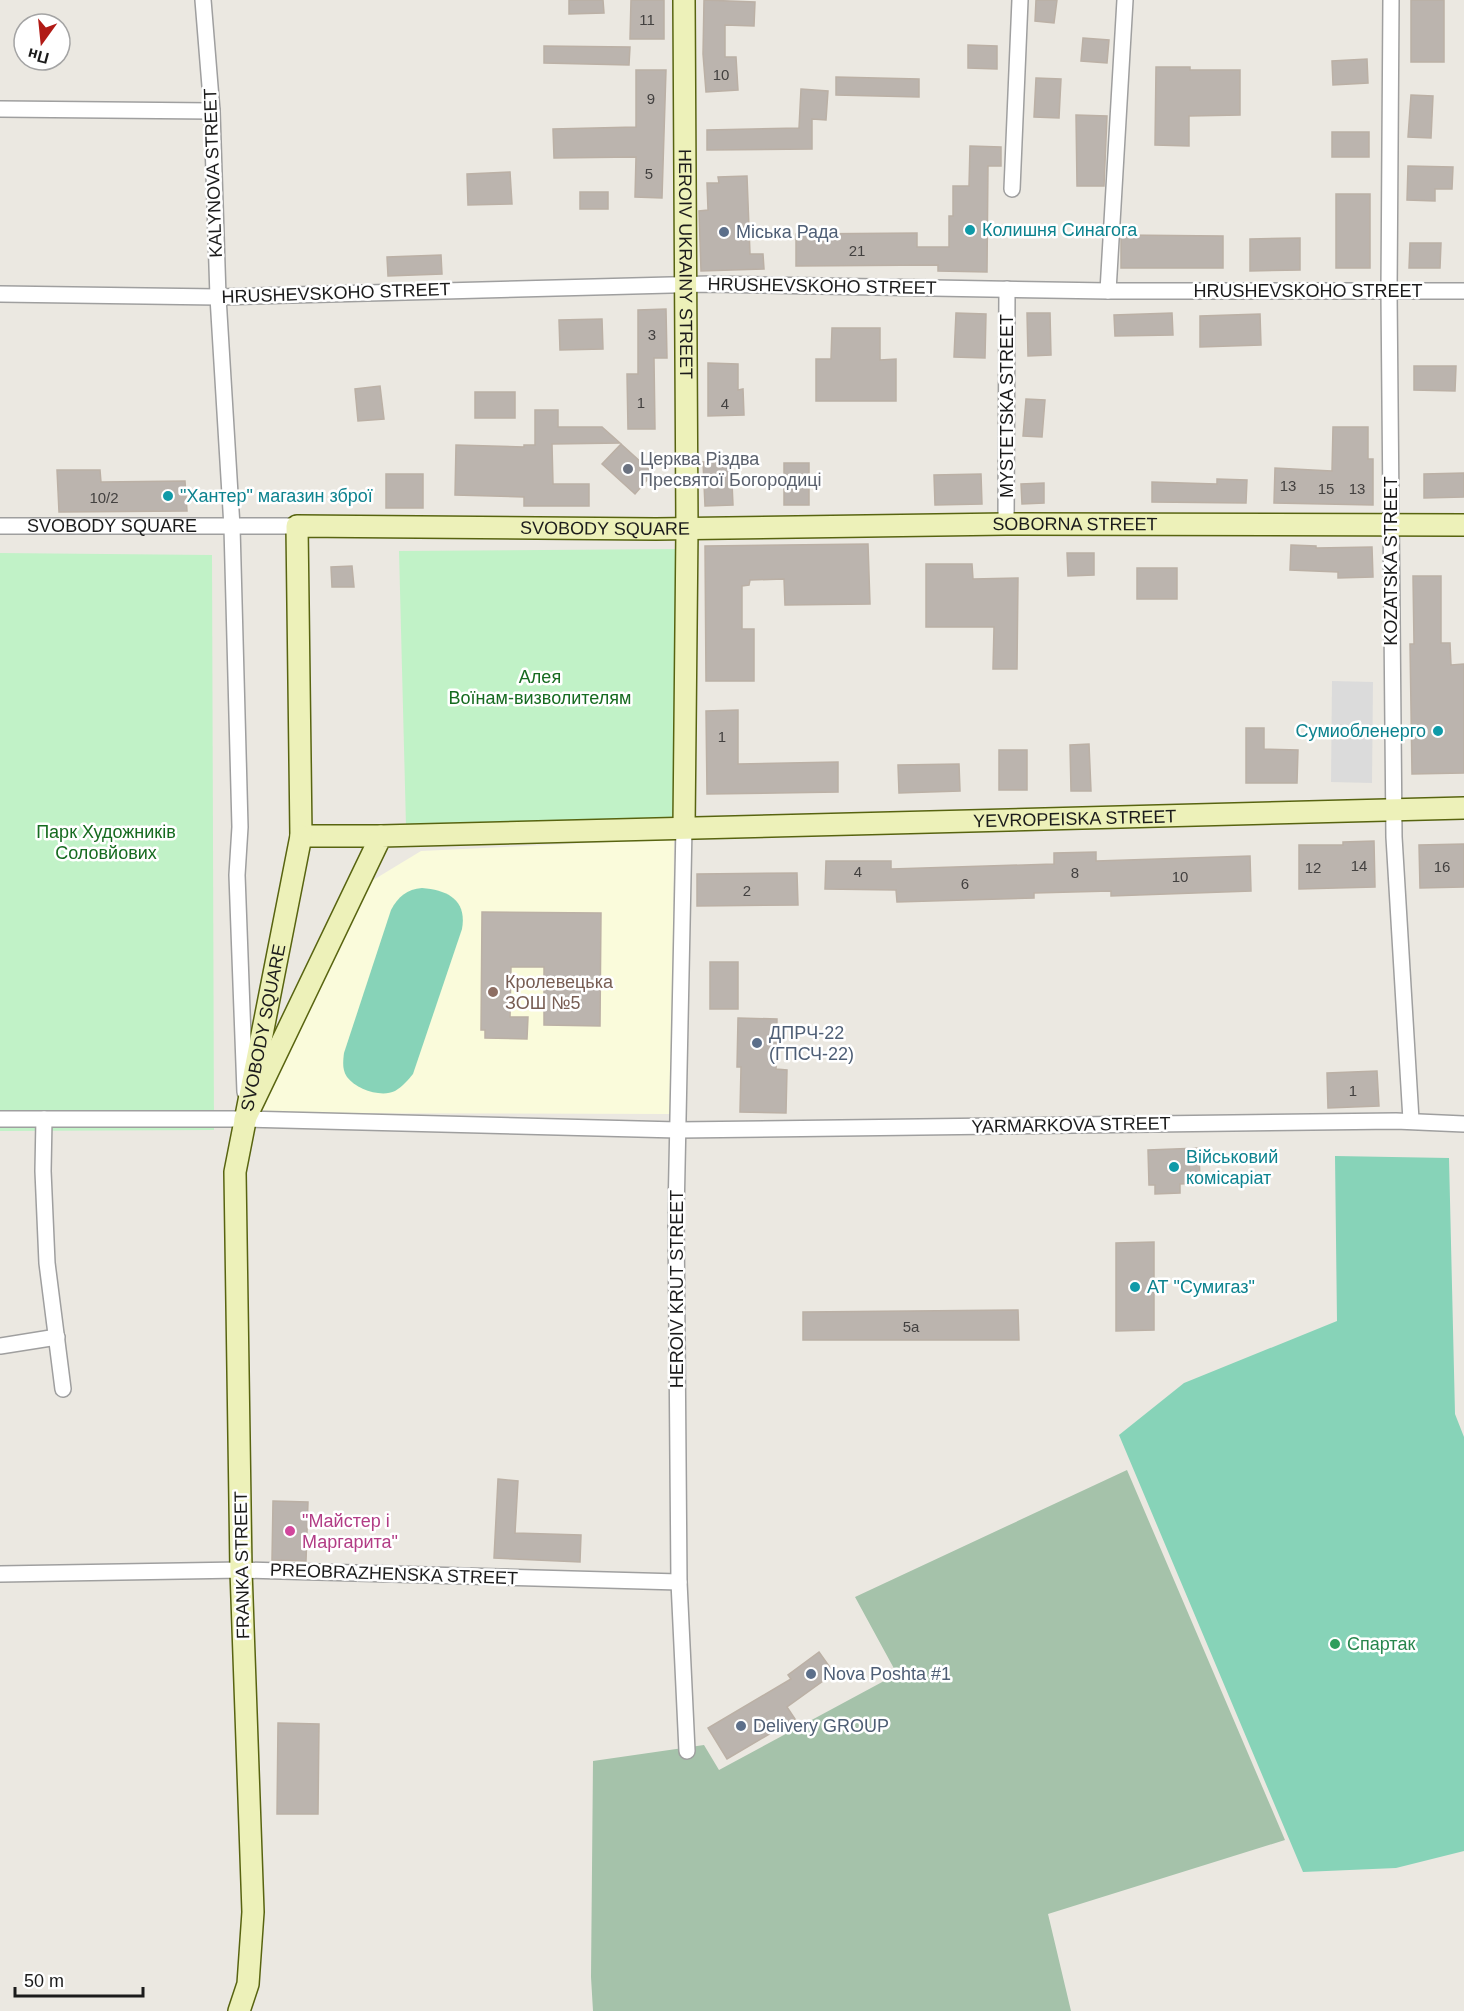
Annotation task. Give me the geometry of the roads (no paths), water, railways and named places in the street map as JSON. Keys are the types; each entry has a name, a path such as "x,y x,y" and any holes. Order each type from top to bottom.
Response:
{"street":[{"name":"KALYNOVA STREET","path":"203,0 212,111 218,297 232,526 240,827 237,875 245,1119"},
{"name":"HEROIV UKRAINY STREET","path":"684,0 687,529"},
{"path":"1012,189 1020,0"},
{"path":"1108,291 1125,0"},
{"name":"KOZATSKA STREET","path":"1390,0 1389,292 1394,810 1397,918 1411,1120"},
{"path":"0,109 212,111"},
{"name":"HRUSHEVSKOHO STREET","path":"0,294 218,297 686,284 1108,291 1464,291"},
{"name":"MYSTETSKA STREET","path":"1006,524 1007,289"},
{"name":"SOBORNA STREET","path":"687,529 1006,524 1464,525"},
{"name":"SVOBODY SQUARE","path":"0,526 687,529 684,827"},
{"name":"SVOBODY SQUARE","path":"0,1119 245,1119 301,836 297,526"},
{"name":"YEVROPEISKA STREET","path":"381,836 1346,813 1464,808"},
{"name":"HEROIV KRUT STREET","path":"684,827 676,1227 679,1582 687,1751"},
{"path":"245,1119 381,836 301,836"},
{"path":"44,1119 43,1171 47,1263 63,1389"},
{"name":"YARMARKOVA STREET","path":"245,1119 678,1130 1411,1120 1464,1124"},
{"name":"FRANKA STREET","path":"239,2011 248,1984 253,1912 241,1570 235,1172 245,1119"},
{"path":"0,1346 57,1338"},
{"name":"PREOBRAZHENSKA STREET","path":"0,1574 241,1570 679,1582"}],"place":[{"name":"Колишня Синагога","path":"970,230"},
{"name":"Міська Рада","path":"724,232"},
{"name":"Церква Різдва Пресвятої Богородиці","path":"628,469"},
{"name":"\"Хантер\" магазин зброї","path":"168,496"},
{"name":"Сумиобленерго","path":"1438,731"},
{"name":"Кролевецька ЗОШ №5","path":"493,992"},
{"name":"ДПРЧ-22 (ГПСЧ-22)","path":"757,1043"},
{"name":"Військовий комісаріат","path":"1174,1167"},
{"name":"АТ \"Сумигаз\"","path":"1135,1287"},
{"name":"\"Майстер і Маргарита\"","path":"290,1531"},
{"name":"Спартак","path":"1335,1644"},
{"name":"Nova Poshta #1","path":"811,1674"},
{"name":"Delivery GROUP","path":"741,1726"}],"park label":[{"name":"Алея Воїнам-визволителям","path":"540,687"},
{"name":"Парк Художників Соловйових","path":"106,842"}]}
